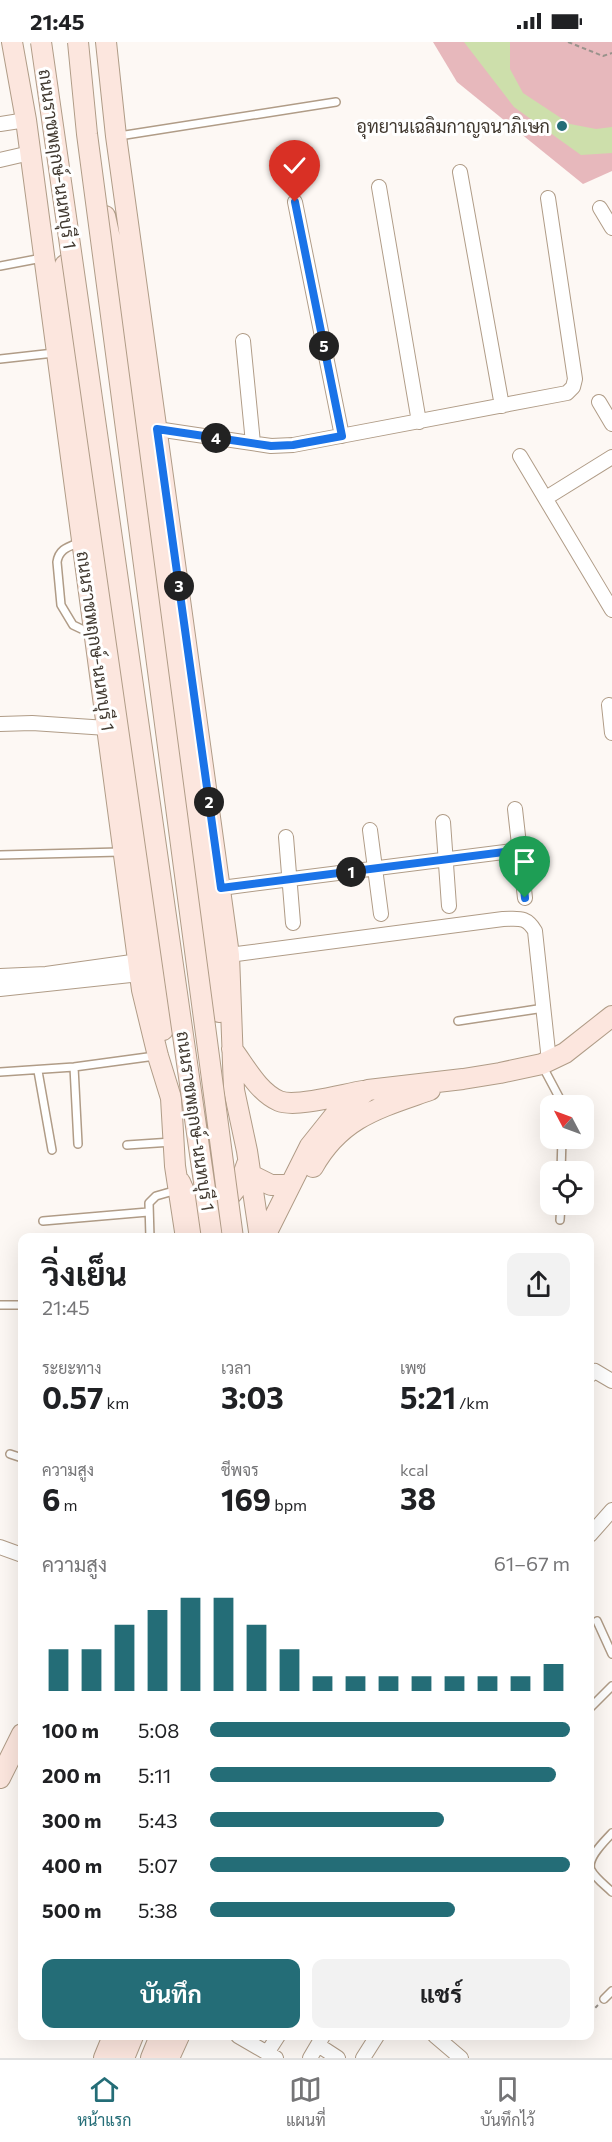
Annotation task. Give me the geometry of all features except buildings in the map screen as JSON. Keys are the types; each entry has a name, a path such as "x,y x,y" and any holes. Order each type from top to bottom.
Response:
{"main road":[{"name":"ถนนราชพฤกษ์-นนทบุรี 1","path":"12,42 26,120 107,728 132,848 139,967 158,1056 171,1098 173,1142 186,1233"},
{"name":"ถนนราชพฤกษ์-นนทบุรี 1","path":"41,42 210,1233"},
{"name":"ถนนราชพฤกษ์-นนทบุรี 1","path":"78,42 87,134 232,1233"},
{"path":"106,42 116,136 221,888 229,955 234,1090"},
{"path":"87,134 126,309 198,835 217,1003 259,1233"},
{"path":"56,141 70,340 132,848 171,1098"},
{"path":"232,1048 263,1090 279,1101 294,1103 368,1090 500,1073 546,1062 566,1053 612,1016"},
{"path":"279,1233 322,1151 348,1126 369,1112 463,1079"},
{"path":"266,1233 310,1146 334,1116 368,1090"},
{"path":"181,1188 209,1205 226,1200 240,1185 249,1168"},
{"path":"249,1168 271,1185 289,1185"},
{"path":"181,1188 208,1233"},
{"path":"0,1778 18,1742"},
{"path":"104,2058 111,2040"},
{"path":"124,2058 131,2040"},
{"path":"151,2058 158,2040"},
{"path":"169,2058 177,2040"}],"street":[{"path":"0,124 26,120"},
{"path":"0,160 30,153"},
{"path":"460,172 502,406"},
{"path":"379,187 419,422"},
{"path":"157,429 271,446 293,445 561,395 573,387 575,379 548,198"},
{"path":"295,202 342,436"},
{"path":"600,208 612,228"},
{"path":"243,341 253,443"},
{"path":"599,402 612,424"},
{"path":"520,456 612,610"},
{"path":"546,498 612,457"},
{"path":"609,705 612,734"},
{"path":"0,724 32,723 107,728"},
{"path":"515,809 525,898"},
{"path":"443,822 449,906"},
{"path":"370,830 381,914"},
{"path":"286,837 293,923"},
{"path":"221,888 520,850"},
{"path":"229,955 503,919 521,919 530,922 535,931 544,1008 546,1062"},
{"path":"0,976 139,967"},
{"path":"0,989 139,967"},
{"path":"594,1372 600,1372 612,1381"},
{"path":"594,1530 612,1510"},
{"path":"0,1547 18,1554"},
{"path":"245,2040 271,2055 277,2040"},
{"path":"310,2058 320,2040 338,2058"},
{"path":"363,2058 374,2040"},
{"path":"440,2040 461,2058"}],"lane":[{"path":"116,136 336,102"},
{"path":"0,266 44,258"},
{"path":"0,359 57,352"},
{"path":"82,541 62,550 58,555 61,605 73,625 95,635"},
{"path":"0,855 132,848"},
{"path":"458,1021 544,1008"},
{"path":"0,1072 38,1071 158,1056"},
{"path":"546,1062 558,1095"},
{"path":"74,1067 78,1144"},
{"path":"38,1071 52,1150"},
{"path":"127,1145 173,1142"},
{"path":"150,1233 149,1203 156,1196 181,1188"},
{"path":"43,1221 148,1212"},
{"path":"560,1215 560,1220"},
{"path":"0,1305 18,1305"},
{"path":"10,1454 18,1457"},
{"path":"597,1621 612,1654"},
{"path":"594,1704 612,1686"},
{"path":"594,1856 612,1833"},
{"path":"594,1874 612,1892"},
{"path":"604,1999 612,1991"}],"path":[{"path":"568,42 603,56 612,53"}],"shaded area":[{"name":"อุทยานเฉลิมกาญจนาภิเษก","path":"433,42 612,42 612,171 583,184 457,82"},
{"path":"464,42 510,42 510,69 523,93 570,124 596,129 612,127 612,153 581,155 514,107"}],"place":[{"name":"อุทยานเฉลิมกาญจนาภิเษก","path":"562,126"}],"route":[{"path":"295,202 342,436 293,445 271,446 157,429 221,888 520,850 525,898"}]}
